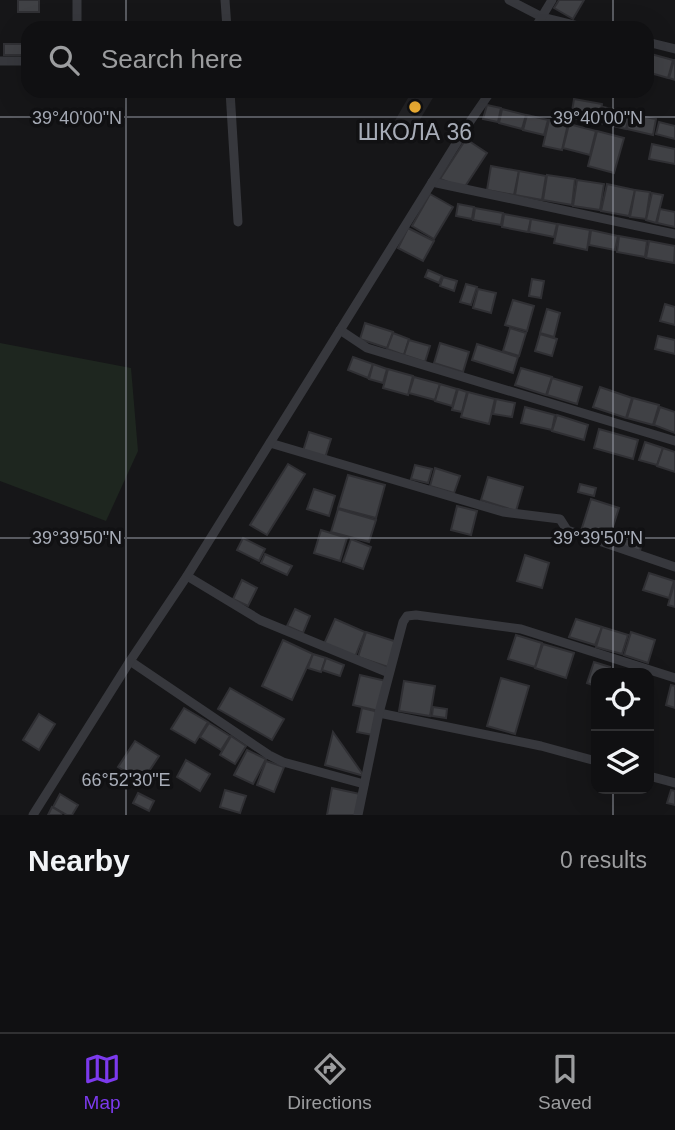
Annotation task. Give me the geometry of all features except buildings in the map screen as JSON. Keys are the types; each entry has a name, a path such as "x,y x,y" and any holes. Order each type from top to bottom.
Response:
{"street":[{"path":"77,0 77,21"},
{"path":"225,0 226,21"},
{"path":"509,0 542,17 558,21"},
{"path":"539,21 552,0"},
{"path":"654,44 675,49"},
{"path":"0,61 21,61"},
{"path":"230,98 238,222"},
{"path":"33,815 187,576 486,98"},
{"path":"432,182 675,234"},
{"path":"340,330 367,348 675,441"},
{"path":"270,443 502,512 560,519 567,530 675,567"},
{"path":"187,576 270,624 389,673"},
{"path":"358,815 379,713 403,622 407,616 521,629 675,678"},
{"path":"130,661 282,762 364,784"},
{"path":"379,713 541,746 591,760"},
{"path":"654,777 675,783"}],"shaded area":[{"name":"ШКОЛА 36","path":"408,98 433,98 412,133 393,124"},
{"path":"0,343 131,368 138,451 106,521 0,481"}],"place":[{"name":"ШКОЛА 36","path":"415,107"}]}
